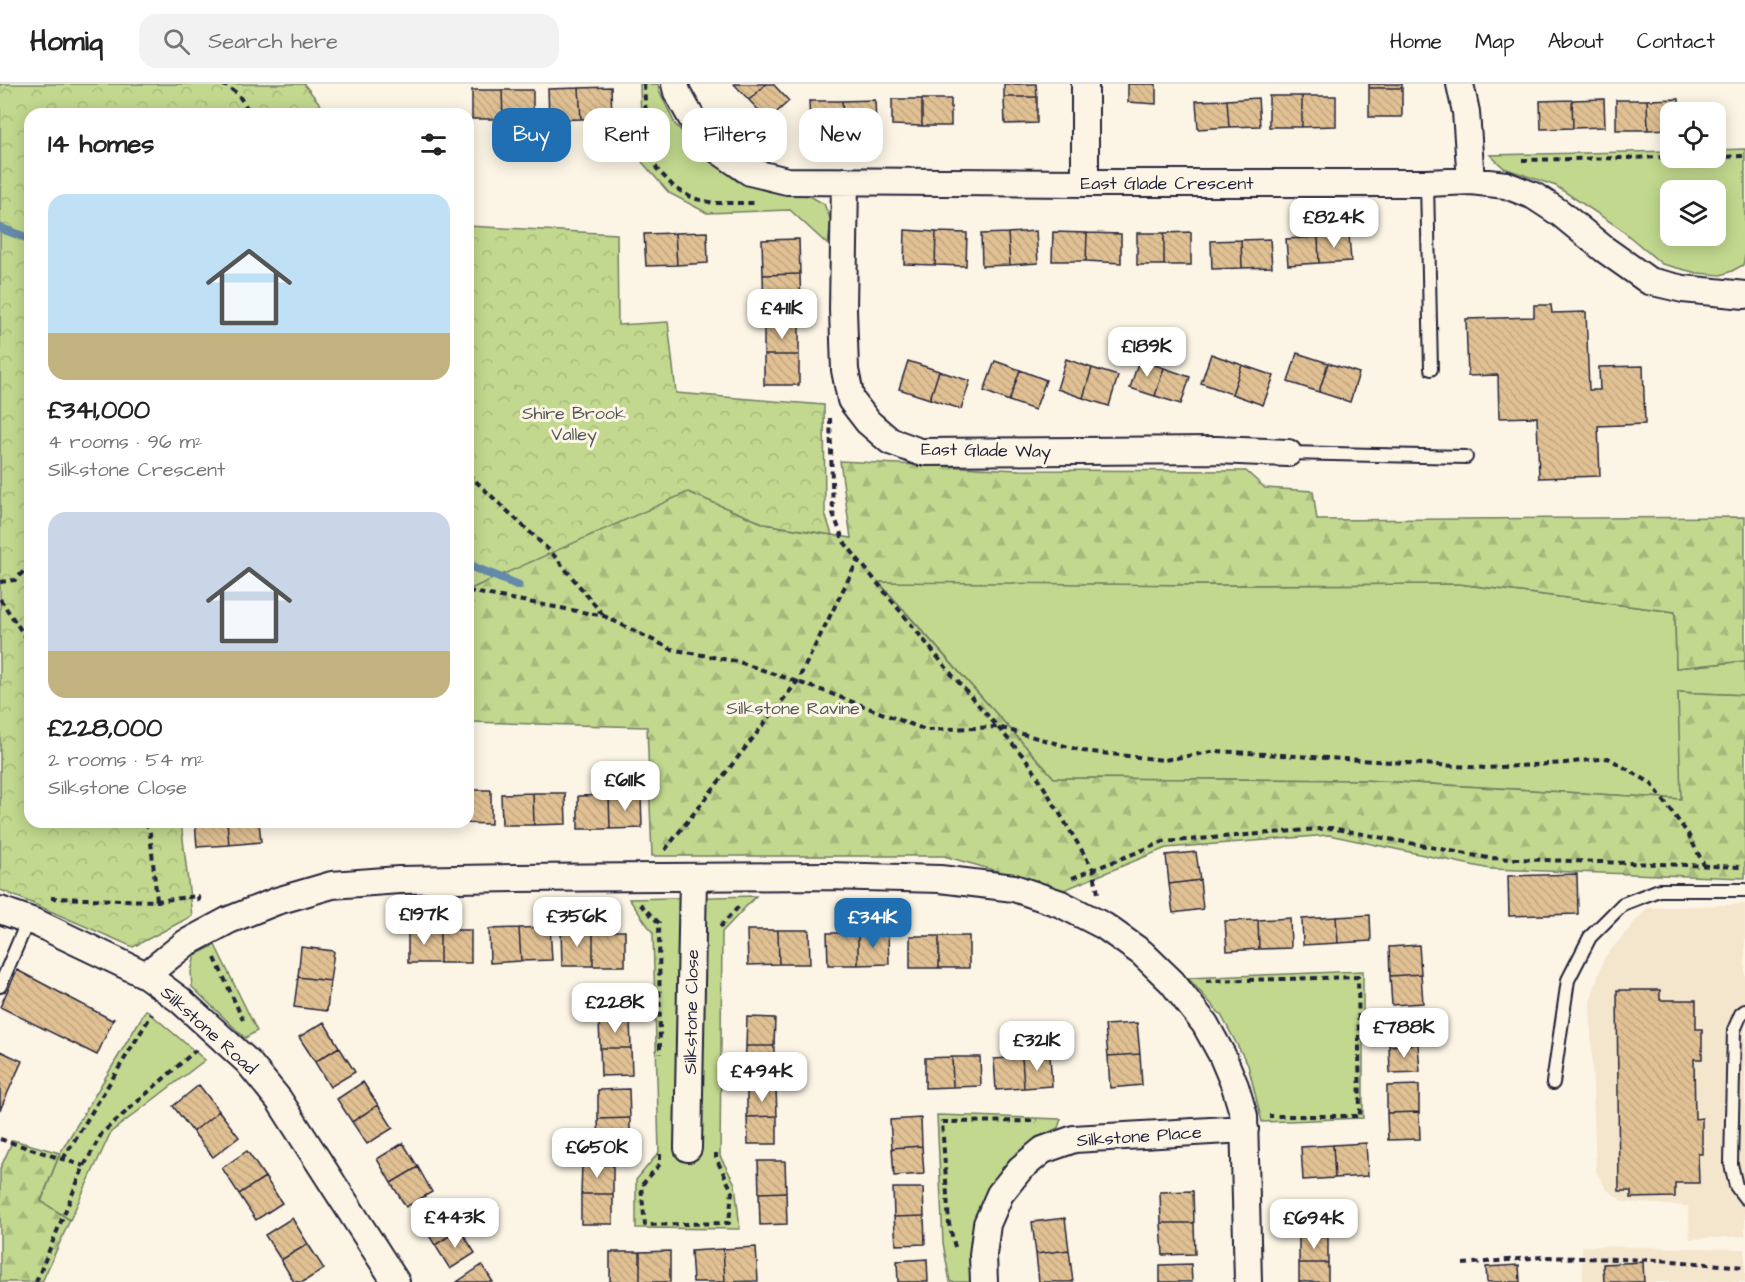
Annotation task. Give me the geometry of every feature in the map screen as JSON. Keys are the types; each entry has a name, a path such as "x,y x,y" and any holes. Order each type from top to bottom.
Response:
{"street":[{"name":"East Glade Crescent","path":"675,84 676,92 694,124 718,150 750,172 787,181 1085,183 1471,181 1506,185 1534,196 1560,213 1604,249 1649,281 1683,289 1745,295"},
{"path":"1085,84 1085,183"},
{"path":"1460,84 1466,112 1471,181"},
{"name":"East Glade Way","path":"845,181 843,309 845,370 851,400 868,422 890,441 920,452 1216,450 1288,453"},
{"path":"146,975 186,943 229,920 278,901 332,885 399,880 827,876 940,879 1014,888 1060,904 1104,926 1142,953 1172,982 1205,1024 1222,1055 1235,1086 1245,1122 1248,1282"},
{"name":"Silkstone Close","path":"688,1148 693,877"},
{"name":"Silkstone Road","path":"0,910 28,920 146,975 216,1032 248,1062 279,1100 396,1282"},
{"name":"Silkstone Place","path":"984,1282 983,1256 987,1224 1000,1194 1020,1169 1043,1150 1074,1139 1245,1122"}],"lane":[{"path":"1427,183 1431,369"},
{"path":"1288,453 1466,457"},
{"path":"1553,1083 1568,980 1590,937 1623,904 1659,890 1745,890"},
{"path":"0,986 28,920"},
{"path":"1745,1011 1741,1014 1734,1030 1731,1164 1736,1186 1745,1198"}],"path":[{"path":"222,84 237,93 247,108"},
{"path":"1726,157 1745,156"},
{"path":"1516,160 1660,157"},
{"path":"830,418 833,513 843,542 1030,764 1093,869 1104,926"},
{"path":"474,480 552,553 604,616"},
{"path":"664,877 664,851 797,682 858,560"},
{"path":"0,582 15,580 24,572"},
{"path":"474,592 604,616 671,649 739,662 926,730 998,727 1083,751 1164,759 1216,751 1486,768 1608,758 1651,783 1688,834 1704,865"},
{"path":"0,599 24,635"},
{"path":"148,828 158,900"},
{"path":"1071,878 1162,842 1331,828 1488,858 1745,868"},
{"path":"28,920 31,897 158,900 198,896 202,934 214,955 251,1037 236,1051"},
{"path":"1172,982 1358,976 1360,1116 1245,1122"},
{"path":"63,1159 167,991"},
{"path":"36,1282 84,1166 102,1133 216,1032"},
{"path":"955,1255 949,1224 942,1122 1046,1121"},
{"path":"0,1139 84,1166"},
{"path":"1462,1264 1542,1257 1659,1260 1745,1267"}],"shaded area":[{"path":"1745,904 1745,1236 1690,1239 1688,1206 1624,1202 1606,1189 1596,1171 1590,1002 1604,958 1647,908"},
{"path":"1582,1246 1745,1249 1745,1282 1583,1282"}],"green space":[{"path":"0,84 304,84 323,108 24,108 24,828 182,828 192,916 133,947 0,890"},
{"path":"640,84 658,84 667,108 641,108"},
{"path":"670,113 682,132 682,162 713,162 737,181 771,191 810,196 824,204 831,220 828,245 790,210 707,213 669,193 642,162 670,162"},
{"path":"1745,149 1745,256 1743,265 1721,275 1697,273 1662,264 1618,227 1556,186 1504,168 1490,155 1660,151 1660,168 1726,168 1726,150"},
{"name":"Shire Brook Valley","path":"474,226 617,234 618,325 668,322 676,393 824,405 825,513 832,535 765,524 688,492 474,587"},
{"name":"Silkstone Ravine","path":"474,439 688,492 765,524 851,538 840,461 1019,470 1246,471 1265,488 1313,491 1317,520 1745,517 1745,661 1676,668 1675,612 1459,584 1206,585 878,582 1054,778 1363,780 1681,799 1678,692 1745,695 1745,878 1490,869 1329,835 1166,848 1064,890 944,856 652,856 647,727 474,722"},
{"path":"878,581 1206,585 1459,584 1675,612 1676,668 1745,661 1745,695 1678,692 1682,799 1363,780 1054,778"},
{"path":"756,896 722,932 720,1156 735,1184 740,1229 636,1228 636,1180 659,1152 653,933 629,899"},
{"path":"215,945 257,1031 245,1038 192,987 191,972 195,955"},
{"path":"1363,971 1363,1118 1262,1122 1248,1065 1221,1015 1188,978"},
{"path":"146,1010 205,1060 111,1132 70,1220 41,1202 60,1153"},
{"path":"937,1115 1061,1119 1058,1128 1036,1138 1011,1162 981,1205 972,1242 974,1282 950,1282 943,1243"},
{"path":"13,1140 60,1153 41,1201 70,1220 42,1282 0,1282 0,1169"}],"building":[{"path":"734,84 766,84 749,100"},
{"path":"766,84 773,84 789,101 781,108 757,108 749,100"},
{"path":"1004,84 1036,84 1037,97 1004,97"},
{"path":"1128,84 1156,84 1156,104 1128,102"},
{"path":"1369,84 1402,84 1402,88 1369,88"},
{"path":"611,87 612,108 583,108 583,119 581,119 579,88"},
{"path":"579,88 581,119 571,119 571,108 549,108 548,89"},
{"path":"1369,88 1402,88 1402,117 1369,117"},
{"path":"472,90 502,90 503,108 492,108 492,119 474,119 474,108 472,108"},
{"path":"502,90 533,90 533,108 503,108"},
{"path":"1269,96 1302,96 1302,127 1269,127"},
{"path":"1302,96 1336,96 1336,126 1302,127"},
{"path":"1004,97 1037,97 1037,123 1005,124"},
{"path":"1258,98 1260,126 1229,127 1227,100"},
{"path":"892,99 922,99 922,126 892,125"},
{"path":"922,99 951,99 951,126 922,126"},
{"path":"1604,99 1605,127 1573,128 1572,100"},
{"path":"1679,99 1679,102 1660,102 1660,129 1648,130 1647,100"},
{"path":"875,100 875,108 842,108 842,101"},
{"path":"1227,100 1229,127 1198,129 1196,101"},
{"path":"1572,100 1573,128 1541,129 1540,101"},
{"path":"1616,100 1647,100 1648,130 1616,130"},
{"path":"809,101 842,101 842,108 809,108"},
{"path":"905,230 936,232 935,265 904,264"},
{"path":"1036,231 1038,263 1010,265 1008,233"},
{"path":"707,232 708,263 677,265 675,233"},
{"path":"936,232 967,233 966,266 935,265"},
{"path":"1053,232 1087,233 1086,261 1052,261"},
{"path":"1191,232 1191,265 1164,265 1164,233"},
{"path":"675,233 677,265 646,266 644,234"},
{"path":"1008,233 1010,265 982,266 981,234"},
{"path":"1087,233 1121,234 1121,263 1086,261"},
{"path":"1137,233 1164,233 1164,265 1137,265"},
{"path":"1349,235 1351,261 1319,263 1318,237"},
{"path":"1318,237 1319,263 1288,265 1286,239"},
{"path":"799,239 800,274 763,275 762,240"},
{"path":"1270,239 1272,267 1242,268 1241,240"},
{"path":"1241,240 1242,268 1212,269 1211,241"},
{"path":"800,274 801,309 764,310 763,275"},
{"path":"1534,305 1551,305 1552,313 1586,312 1589,390 1600,390 1599,367 1643,366 1645,424 1598,426 1600,476 1539,478 1537,417 1499,418 1498,375 1468,376 1466,319 1534,317"},
{"path":"764,325 799,325 799,355 764,355"},
{"path":"1297,353 1328,363 1319,392 1288,382"},
{"path":"1211,354 1242,365 1232,394 1201,383"},
{"path":"764,355 799,355 799,385 764,385"},
{"path":"1066,359 1092,368 1083,398 1057,389"},
{"path":"1139,360 1164,368 1155,396 1130,388"},
{"path":"908,361 939,371 930,399 899,389"},
{"path":"995,361 1020,370 1009,401 984,391"},
{"path":"1328,363 1359,373 1350,402 1319,392"},
{"path":"1242,365 1274,376 1263,405 1232,394"},
{"path":"1092,368 1118,376 1109,406 1083,398"},
{"path":"1164,368 1190,377 1181,404 1155,396"},
{"path":"1020,370 1046,380 1035,410 1009,401"},
{"path":"939,371 970,381 961,409 930,399"},
{"path":"474,790 491,790 491,824 474,823"},
{"path":"533,793 534,825 502,825 501,794"},
{"path":"533,793 565,793 566,824 534,825"},
{"path":"609,795 610,829 578,829 578,796"},
{"path":"609,795 641,795 642,828 610,829"},
{"path":"195,828 228,828 229,845 197,847"},
{"path":"228,828 260,828 261,842 229,845"},
{"path":"1196,852 1200,880 1169,884 1166,855"},
{"path":"1577,874 1578,914 1509,916 1508,876"},
{"path":"1200,880 1203,909 1173,913 1169,884"},
{"path":"1370,915 1371,941 1338,943 1336,917"},
{"path":"1336,917 1338,943 1303,945 1302,919"},
{"path":"1290,918 1291,948 1259,949 1258,920"},
{"path":"1258,920 1259,949 1227,951 1225,921"},
{"path":"550,927 552,960 521,961 519,928"},
{"path":"519,928 521,961 490,963 489,929"},
{"path":"408,930 440,930 440,963 408,963"},
{"path":"440,930 471,930 471,963 440,963"},
{"path":"747,930 778,930 779,964 748,965"},
{"path":"778,930 809,930 810,964 779,964"},
{"path":"561,931 593,931 593,966 562,966"},
{"path":"593,931 625,931 625,966 593,966"},
{"path":"888,932 889,964 858,965 858,933"},
{"path":"827,933 858,933 858,965 828,965"},
{"path":"910,936 939,936 939,968 910,968"},
{"path":"939,936 969,936 969,968 939,968"},
{"path":"1419,945 1421,974 1390,976 1389,947"},
{"path":"301,947 334,951 330,981 298,977"},
{"path":"17,970 112,1020 114,1018 97,1055 0,1007"},
{"path":"1421,974 1423,1003 1392,1005 1390,976"},
{"path":"298,977 330,981 327,1011 294,1007"},
{"path":"1617,990 1660,990 1660,1000 1696,1000 1696,1029 1702,1029 1702,1059 1694,1059 1695,1119 1702,1118 1702,1154 1698,1154 1699,1183 1675,1183 1675,1197 1631,1198 1631,1191 1619,1191"},
{"path":"747,1017 775,1018 774,1046 746,1046"},
{"path":"1417,1017 1418,1044 1389,1046 1387,1018"},
{"path":"599,1020 630,1020 631,1048 600,1048"},
{"path":"324,1022 339,1047 315,1062 299,1037"},
{"path":"1137,1023 1140,1054 1108,1056 1105,1025"},
{"path":"1418,1044 1420,1072 1390,1073 1389,1046"},
{"path":"746,1046 774,1046 773,1075 745,1074"},
{"path":"339,1047 355,1072 330,1087 315,1062"},
{"path":"600,1048 631,1048 632,1075 601,1076"},
{"path":"0,1051 22,1061 0,1110"},
{"path":"1140,1054 1142,1085 1110,1088 1108,1056"},
{"path":"1050,1056 1052,1086 1024,1088 1022,1057"},
{"path":"952,1057 953,1087 925,1088 925,1058"},
{"path":"952,1057 980,1057 981,1086 953,1087"},
{"path":"1022,1057 1024,1088 996,1090 994,1059"},
{"path":"363,1082 378,1105 352,1122 337,1099"},
{"path":"199,1085 219,1111 193,1132 173,1106"},
{"path":"1419,1085 1419,1112 1387,1113 1387,1086"},
{"path":"629,1089 630,1118 598,1119 598,1090"},
{"path":"747,1089 776,1089 777,1116 747,1117"},
{"path":"378,1105 393,1128 367,1144 352,1122"},
{"path":"219,1111 239,1137 213,1157 193,1132"},
{"path":"1419,1112 1420,1139 1388,1140 1387,1113"},
{"path":"777,1116 777,1144 748,1144 747,1117"},
{"path":"630,1118 630,1147 599,1147 598,1119"},
{"path":"921,1118 922,1146 892,1148 890,1120"},
{"path":"403,1143 418,1167 391,1183 377,1159"},
{"path":"1366,1143 1368,1176 1335,1178 1333,1145"},
{"path":"1333,1145 1335,1178 1303,1180 1301,1147"},
{"path":"922,1146 924,1174 894,1176 892,1148"},
{"path":"247,1151 265,1177 239,1194 222,1168"},
{"path":"758,1161 785,1161 786,1192 759,1193"},
{"path":"582,1164 613,1165 613,1194 581,1194"},
{"path":"418,1167 432,1192 406,1207 391,1183"},
{"path":"265,1177 282,1203 256,1220 239,1194"},
{"path":"893,1188 923,1188 924,1216 894,1217"},
{"path":"1193,1191 1194,1223 1161,1223 1160,1192"},
{"path":"786,1192 787,1224 760,1225 759,1193"},
{"path":"581,1194 613,1194 613,1224 581,1224"},
{"path":"446,1205 460,1229 435,1245 420,1221"},
{"path":"924,1216 925,1244 896,1245 894,1217"},
{"path":"292,1218 308,1244 281,1260 265,1235"},
{"path":"1065,1218 1069,1250 1036,1254 1032,1222"},
{"path":"1161,1223 1194,1223 1195,1254 1163,1255"},
{"path":"460,1229 475,1253 450,1269 435,1245"},
{"path":"1299,1237 1328,1237 1328,1263 1299,1263"},
{"path":"308,1244 324,1269 303,1282 294,1282 281,1260"},
{"path":"756,1247 758,1281 725,1282 723,1249"},
{"path":"723,1249 725,1282 693,1282 691,1251"},
{"path":"1069,1250 1073,1282 1039,1282 1036,1254"},
{"path":"670,1251 670,1282 640,1282 640,1252"},
{"path":"610,1252 640,1252 640,1282 610,1282"},
{"path":"927,1259 928,1282 898,1282 897,1261"},
{"path":"1643,1262 1644,1282 1604,1282 1603,1264"},
{"path":"1299,1263 1328,1263 1328,1282 1299,1282"},
{"path":"1191,1264 1192,1282 1160,1282 1160,1265"},
{"path":"482,1265 493,1282 457,1282"},
{"path":"1519,1265 1520,1282 1487,1282 1486,1267"}],"waterway":[{"path":"0,228 24,237"},
{"path":"474,567 518,585"}]}
